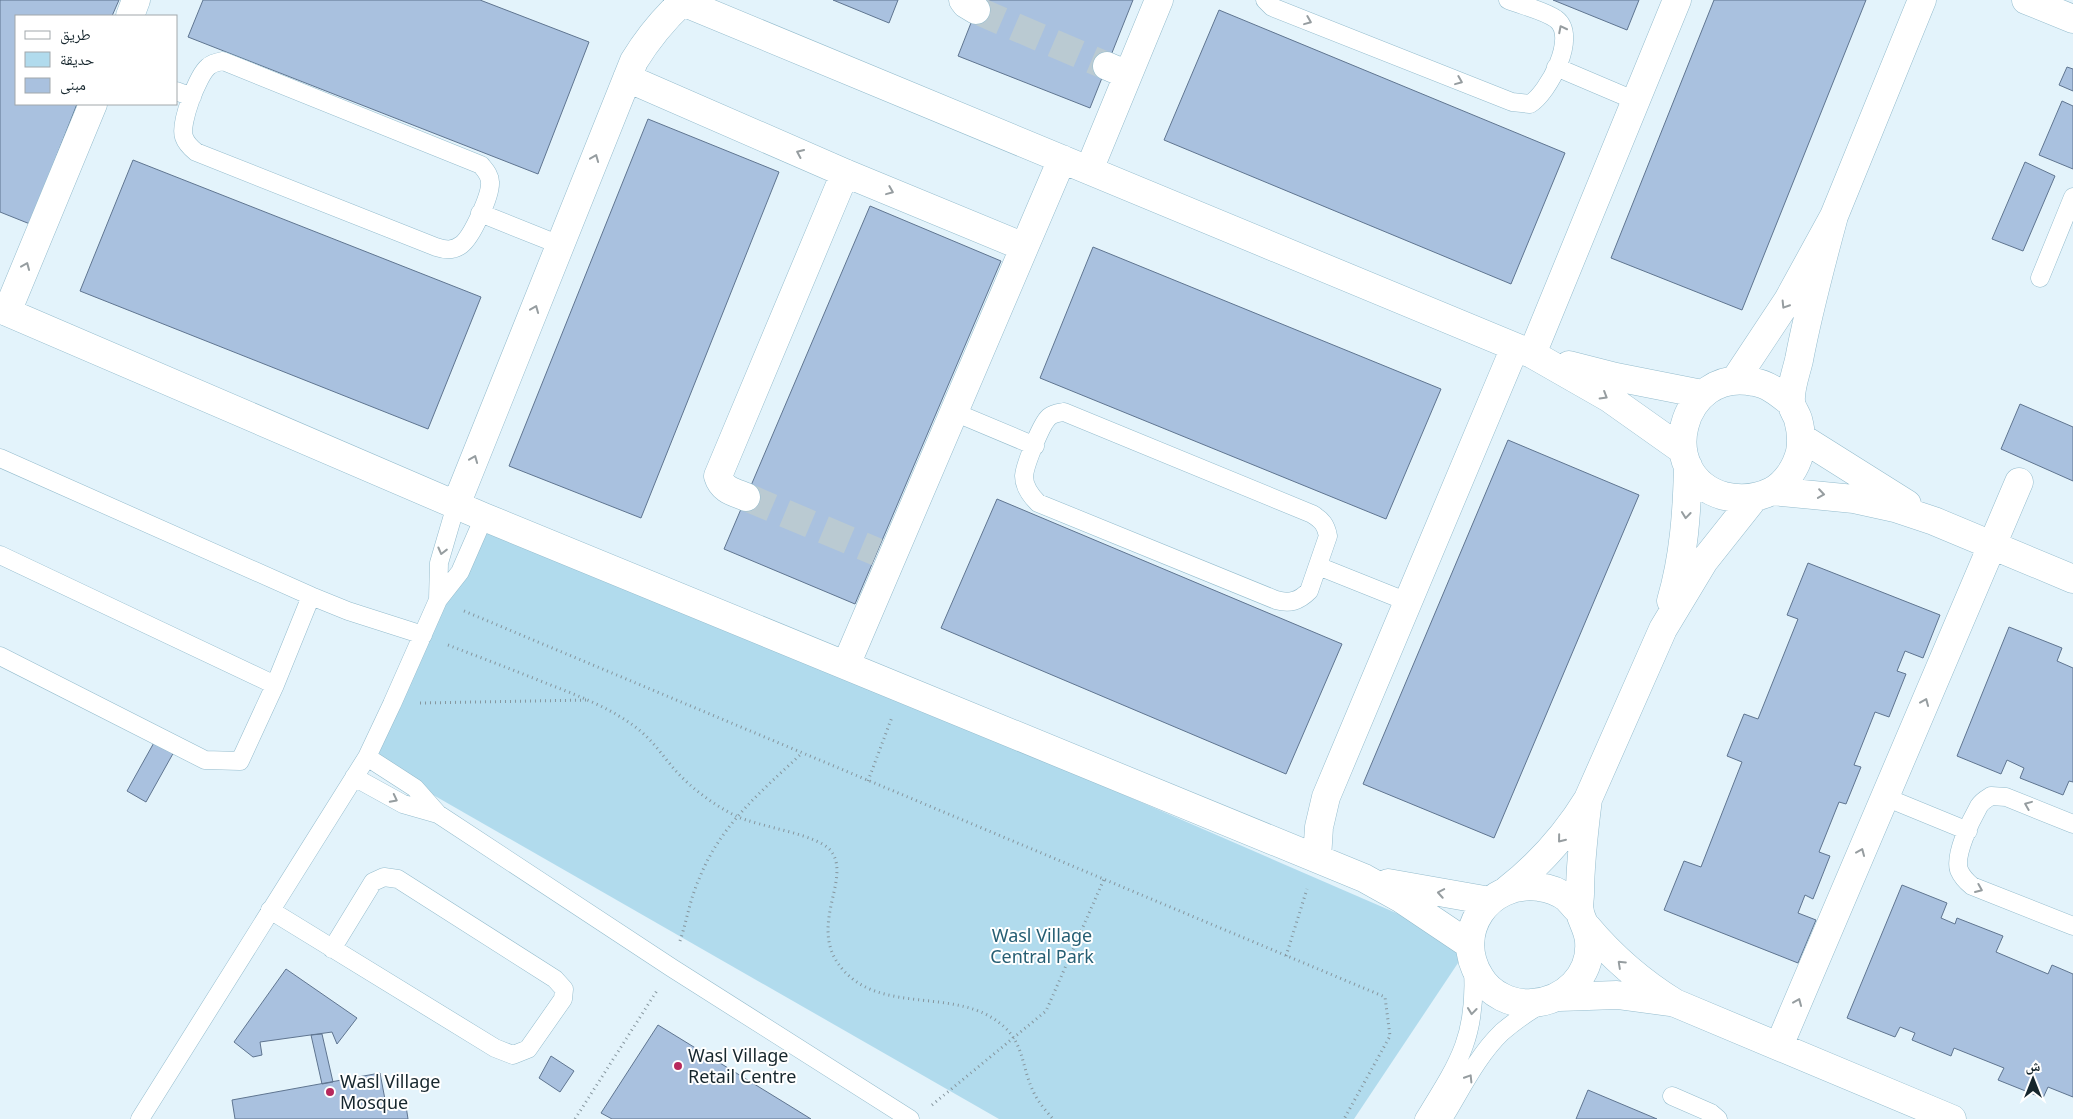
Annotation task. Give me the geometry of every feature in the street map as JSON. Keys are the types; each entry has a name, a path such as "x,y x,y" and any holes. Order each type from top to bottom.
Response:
{"street":[{"path":"130,15 136,0"},
{"path":"1089,170 1118,70 1159,0"},
{"path":"1318,858 1319,827 1326,797 1408,602 1636,101 1677,0"},
{"path":"1735,380 1788,300 1834,216 1922,0"},
{"path":"2026,0 2073,19"},
{"path":"456,505 634,60 664,19 693,3 1062,159 1523,350 1616,377 1702,394"},
{"path":"627,78 844,173 1024,247"},
{"path":"93,105 4,310 484,517 1364,878 1421,912 1471,954"},
{"path":"846,665 884,555 954,412 1062,159"},
{"path":"746,497 724,488 718,476 844,173"},
{"path":"1790,402 1810,309 1834,216"},
{"path":"1523,350 1609,398 1685,458 1700,482 1716,493 1735,498 1763,494 1814,493 1895,508 1934,521 2073,579"},
{"path":"1663,629 1674,590 1687,508 1683,429 1690,411 1702,394 1718,385 1735,380 1756,382 1774,390 1790,402 1798,419 1802,438 1800,453 1794,468 1785,481 1763,494 1704,561 1663,629 1588,799 1572,825 1531,871 1498,896 1479,914 1472,928 1471,954 1480,978 1492,991 1508,1000 1525,1004 1617,995 1675,1003"},
{"path":"1802,438 1934,521"},
{"path":"1779,1046 2019,482"},
{"path":"1551,1000 1572,988 1582,974 1588,959 1590,943 1583,920 1581,856 1588,799"},
{"path":"1364,878 1498,896 1527,886 1547,888 1566,897 1605,949 1627,969 1650,988 1675,1003 1952,1119"}],"lane":[{"path":"1264,0 1272,7 1520,104 1530,104 1544,92 1556,67 1566,37 1563,28 1556,20 1508,0"},
{"path":"215,62 230,63 481,165 488,173 490,182 480,213 468,238 462,245 445,250 205,156 189,146 184,136 182,126 184,94 208,66 215,62"},
{"path":"1556,67 1636,101"},
{"path":"2040,278 2073,197"},
{"path":"480,213 560,245"},
{"path":"954,412 1035,446"},
{"path":"1064,412 1312,514 1320,519 1326,527 1328,536 1309,591 1302,598 1294,602 1285,603 1038,503 1030,496 1024,476 1026,466 1035,446 1044,423 1050,417 1064,412"},
{"path":"0,458 311,596 348,611 423,635"},
{"path":"438,600 439,562 456,505"},
{"path":"140,1119 366,757 392,704 438,600 460,572 484,517"},
{"path":"0,555 275,686"},
{"path":"1318,566 1408,602"},
{"path":"0,656 205,760 240,761 275,686 311,596"},
{"path":"366,757 415,788 438,814 672,968 910,1119"},
{"path":"354,777 403,804 438,814"},
{"path":"2073,824 1998,795 1991,796 1979,806 1958,860 1959,870 1972,886 2073,926"},
{"path":"1885,797 1968,831"},
{"path":"270,910 332,949 495,1048 513,1056 528,1049 563,999 564,989 555,979 398,879 384,877 373,882 332,949"},
{"path":"1424,1119 1456,1068 1466,1043 1473,998 1471,954"},
{"path":"1443,1119 1484,1053 1501,1033 1521,1016 1551,1000"},
{"path":"1672,1096 1711,1113 1718,1119"}],"path":[{"path":"438,600 1385,997 1390,1036 1344,1119"},
{"path":"423,635 591,700 615,713 638,730 694,788 715,804 736,816 759,825 820,841 832,852 837,866 836,881 827,924 829,941 835,958 844,972 858,983 873,990 979,1011 994,1019 1018,1045 1034,1094 1053,1119"},
{"path":"868,781 903,688"},
{"path":"392,704 591,700"},
{"path":"575,1119 672,968 688,907 699,878 716,845 736,816 802,753"},
{"path":"1286,956 1318,858"},
{"path":"930,1107 1046,1011 1104,879"}],"green space":[{"name":"Wasl Village Central Park","path":"484,517 1470,945 1354,1119 999,1119 367,757"}],"building":[{"path":"0,0 119,0 112,15 15,15 15,105 77,105 30,224 0,212"},
{"path":"203,0 480,0 589,42 538,174 188,37"},
{"path":"833,0 898,0 889,23"},
{"path":"980,0 1133,0 1090,108 958,56"},
{"path":"1553,0 1639,0 1627,30"},
{"path":"1714,0 1866,0 1742,310 1611,258"},
{"path":"1219,10 1565,153 1511,284 1164,140"},
{"path":"2067,67 2073,69 2073,91 2059,85"},
{"path":"2062,101 2073,106 2073,169 2039,155"},
{"path":"648,119 779,172 641,518 509,466"},
{"path":"133,160 481,297 428,429 80,291"},
{"path":"2025,162 2055,176 2023,251 1992,239"},
{"path":"870,206 1001,261 855,604 724,549"},
{"path":"1093,247 1441,389 1386,519 1040,378"},
{"path":"2020,404 2073,427 2073,481 2001,449"},
{"path":"1508,440 1639,495 1494,838 1363,784"},
{"path":"997,499 1342,644 1286,774 941,628"},
{"path":"1808,563 1940,615 1923,658 1905,651 1897,671 1906,674 1889,717 1875,712 1854,765 1861,767 1846,804 1839,802 1819,852 1830,856 1813,899 1805,895 1798,913 1816,920 1798,963 1664,910 1684,861 1701,867 1742,762 1727,756 1744,714 1758,719 1798,619 1787,615"},
{"path":"2009,627 2062,648 2057,661 2073,668 2073,782 2069,781 2063,795 2020,778 2024,768 2007,760 2001,774 1957,756"},
{"path":"156,739 175,750 146,802 127,791"},
{"path":"1902,885 1947,903 1941,918 1955,924 1957,918 2003,936 1996,952 2048,974 2052,965 2073,974 2073,1097 2048,1087 2043,1098 1998,1080 2004,1068 1954,1048 1951,1056 1912,1040 1915,1033 1900,1027 1895,1037 1847,1018"},
{"path":"286,969 357,1018 337,1044 332,1032 260,1042 262,1055 253,1057 234,1042"},
{"name":"Wasl Village Retail Centre","path":"658,1025 811,1119 612,1119 601,1113"},
{"path":"322,1034 333,1082 322,1084 311,1035"},
{"path":"551,1056 574,1071 560,1092 539,1078"},
{"name":"Wasl Village Mosque","path":"380,1073 387,1110 406,1106 408,1119 235,1119 232,1100"},
{"path":"1588,1090 1657,1119 1576,1119"}],"tunnel":[{"path":"976,10 1107,66"},
{"path":"746,497 877,552"}],"place":[{"name":"Wasl Village Retail Centre","path":"678,1066"},
{"name":"Wasl Village Mosque","path":"330,1092"}]}
